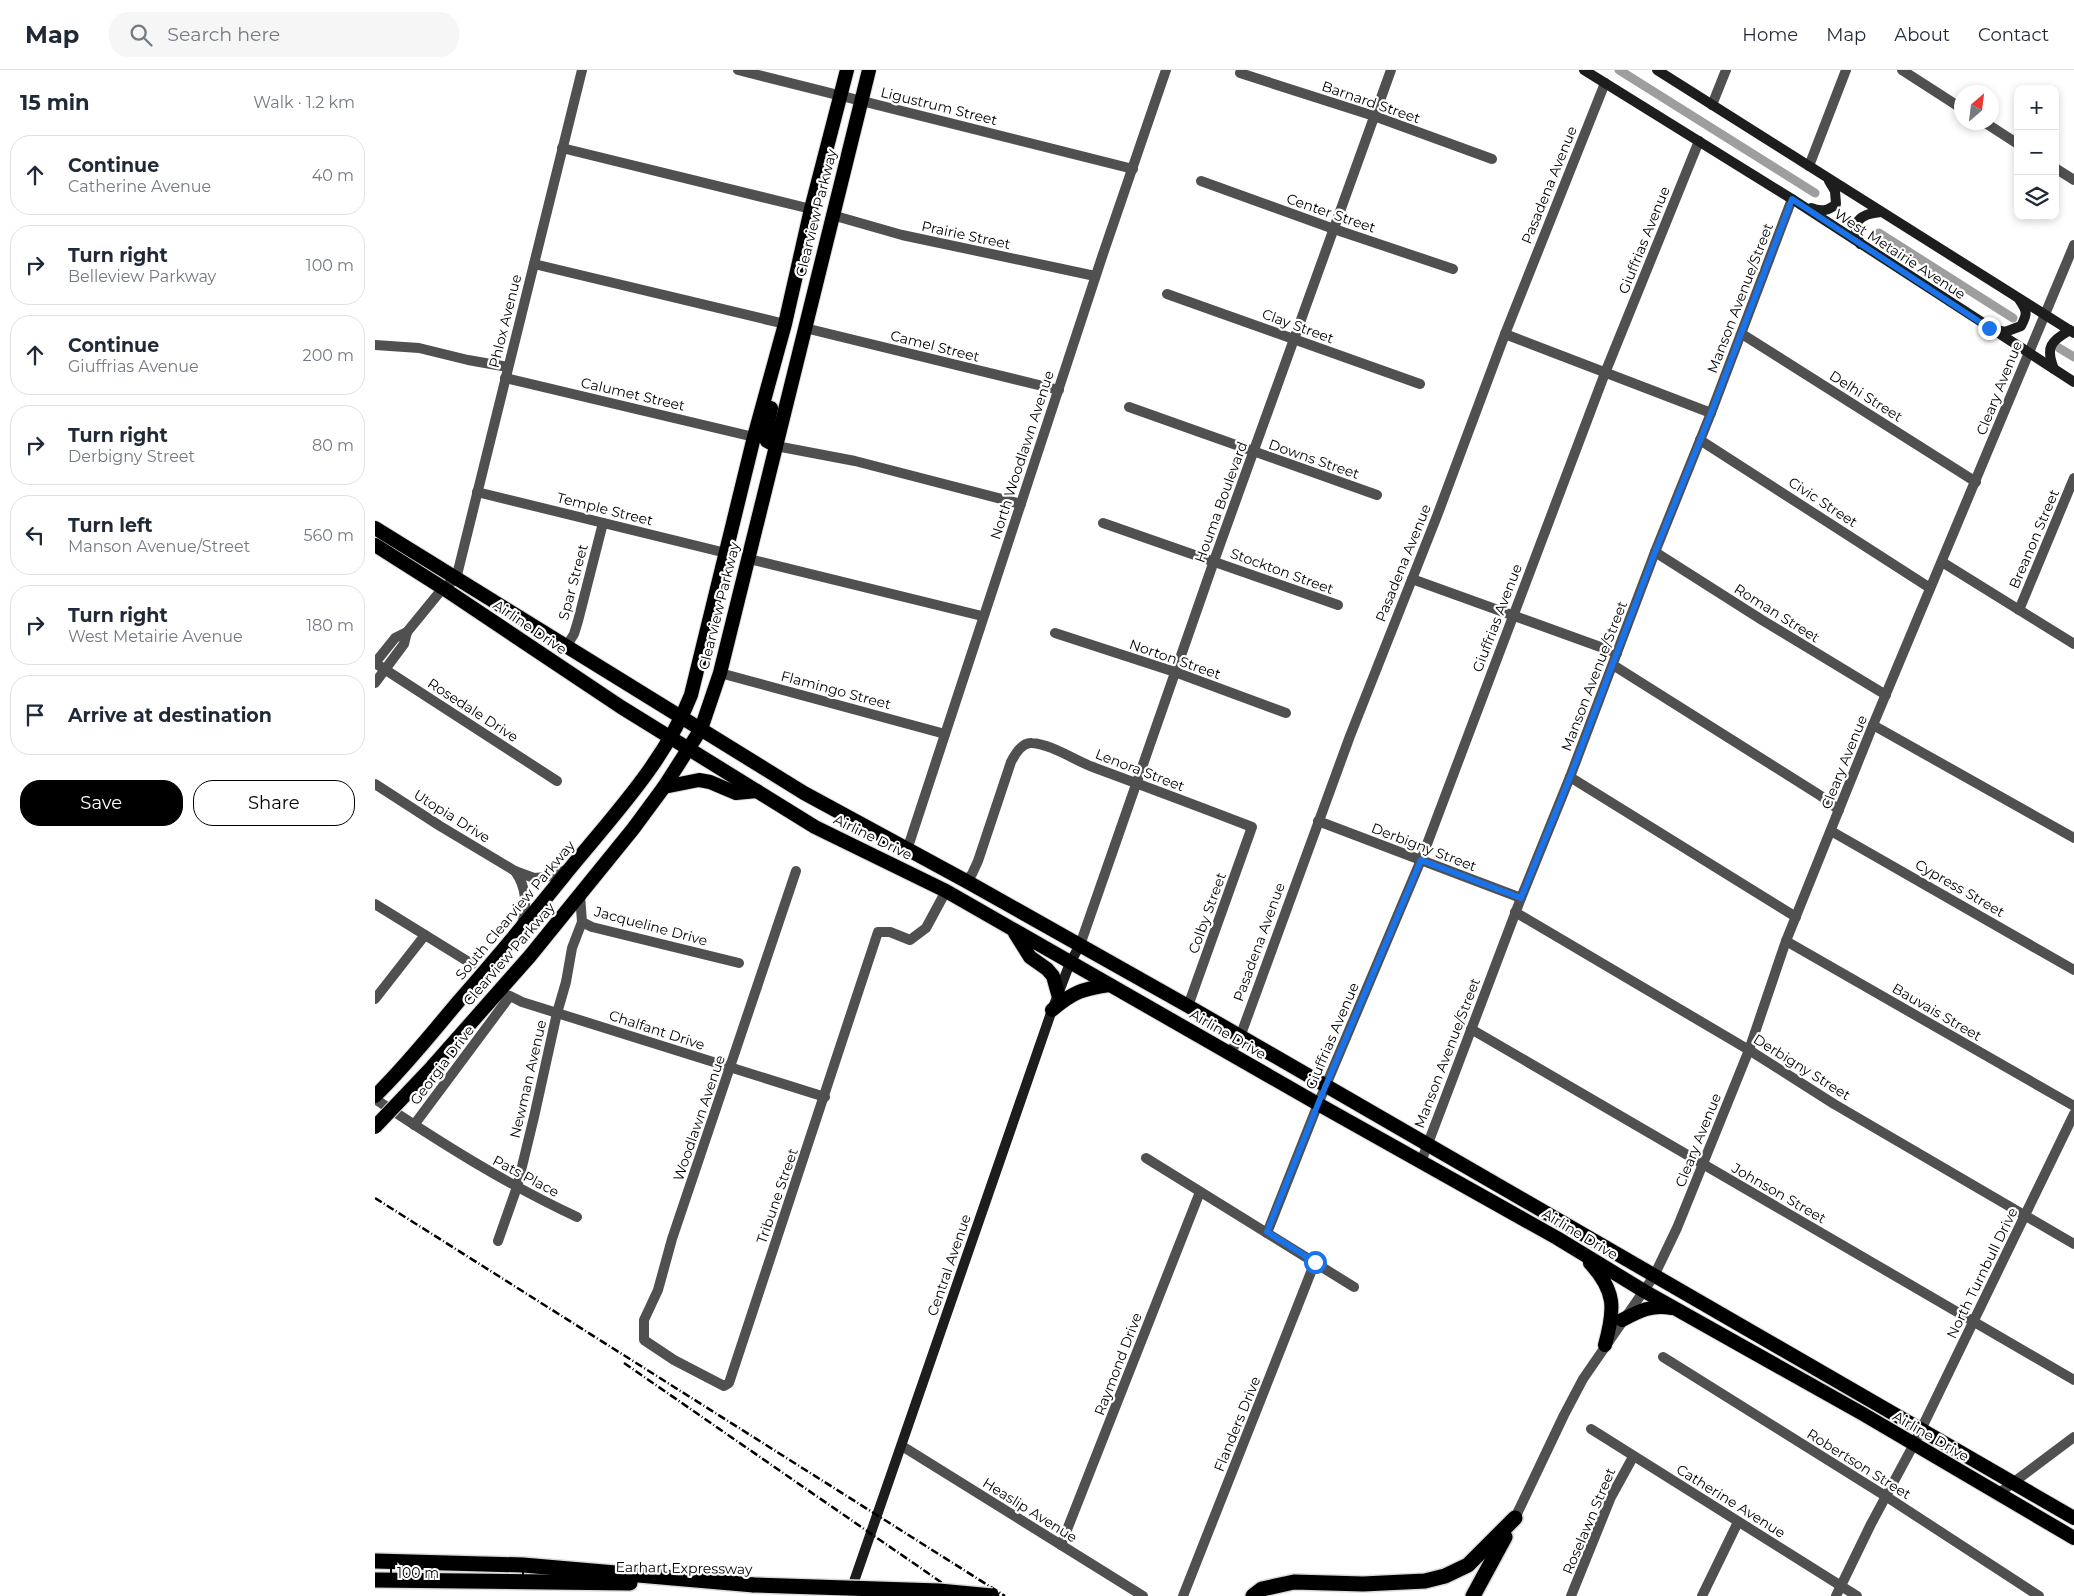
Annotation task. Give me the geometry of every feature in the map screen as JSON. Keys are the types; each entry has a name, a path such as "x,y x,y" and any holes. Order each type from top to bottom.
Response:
{"highway":[{"name":"Clearview Parkway","path":"671,738 683,717 691,695 754,437 785,324 811,208 847,70"},
{"name":"Clearview Parkway","path":"375,1128 432,1067 581,895 664,787 701,729 719,673 749,559 869,70"},
{"path":"776,446 767,441 765,434 783,361 780,342"},
{"name":"Airline Drive","path":"375,528 804,793 966,881 1188,1006 2074,1518"},
{"name":"Airline Drive","path":"375,545 621,707 815,827 946,891 1914,1444 2074,1538"},
{"name":"South Clearview Parkway","path":"375,1097 415,1054 521,930 648,773 671,738"},
{"path":"664,787 699,780 710,782 736,793 757,791"},
{"path":"883,860 889,854 913,853"},
{"path":"1013,930 1030,957 1047,969 1053,976 1058,994"},
{"path":"1051,1010 1069,996 1086,989 1109,985"},
{"path":"1581,1253 1607,1285 1612,1301 1612,1321 1605,1345"},
{"path":"1622,1320 1648,1308 1658,1306 1675,1308"},
{"path":"1253,1596 1263,1589 1294,1582 1363,1584 1425,1581 1445,1576 1468,1565 1515,1518"},
{"path":"1473,1596 1515,1518"},
{"path":"375,1561 523,1565 754,1585"},
{"name":"Earhart Expressway","path":"375,1580 754,1585 939,1591 993,1596"}],"main road":[{"name":"West Metairie Avenue","path":"1584,70 1699,140 2074,382"},
{"name":"West Metairie Avenue","path":"1657,70 2072,332"},
{"path":"1796,202 1818,211 1829,210 1836,204 1835,191 1827,178"},
{"path":"1860,244 1856,234 1857,222 1862,216 1869,213 1881,212"},
{"path":"1989,328 2005,332 2021,326 2026,310 2018,298"},
{"path":"2053,369 2050,360 2050,346 2053,340 2072,332"},
{"name":"Central Avenue","path":"849,1596 1051,1010 1070,963 1080,945"}],"street":[{"name":"Phlox Avenue","path":"455,579 582,70"},
{"name":"Ligustrum Street","path":"737,70 1133,169"},
{"name":"North Woodlawn Avenue","path":"913,853 945,734 982,616 1166,70"},
{"name":"Houma Boulevard","path":"1080,945 1214,561 1391,70"},
{"path":"1712,105 1726,70"},
{"path":"1809,166 1846,70"},
{"path":"1902,70 1954,103"},
{"name":"Barnard Street","path":"1240,73 1374,116 1492,158"},
{"name":"Pasadena Avenue","path":"1229,1054 1240,1037 1318,821 1505,334 1605,83"},
{"path":"1996,130 2014,141"},
{"name":"Giuffrias Avenue","path":"1267,1232 1325,1086 1421,860 1605,373 1699,140"},
{"path":"562,148 811,208"},
{"path":"2059,171 2074,180"},
{"name":"Center Street","path":"1201,181 1334,229 1453,268"},
{"name":"Manson Avenue/Street","path":"1421,1162 1515,912 1570,777 1655,552 1741,334 1796,202"},
{"name":"Prairie Street","path":"832,216 902,235 1095,276"},
{"name":"Cleary Avenue","path":"1515,1518 1564,1415 1605,1345 1654,1276 1677,1228 1749,1050 1786,941 1873,725 2074,245"},
{"path":"534,264 785,324"},
{"name":"Clay Street","path":"1167,294 1420,384"},
{"name":"Camel Street","path":"805,328 1059,390"},
{"path":"1505,334 1711,413"},
{"name":"Delhi Street","path":"1741,334 1976,482"},
{"path":"375,344 419,348 468,360 508,367"},
{"name":"Calumet Street","path":"505,378 754,437"},
{"name":"Downs Street","path":"1129,407 1377,495"},
{"name":"Civic Street","path":"1700,440 1931,588"},
{"path":"776,446 855,461 1021,504"},
{"name":"Breanon Street","path":"2019,610 2074,478"},
{"name":"Temple Street","path":"477,492 726,553"},
{"name":"Spar Street","path":"566,647 574,634 578,621 603,523"},
{"name":"Stockton Street","path":"1103,523 1338,606"},
{"name":"Roman Street","path":"1655,552 1886,695"},
{"path":"749,559 982,616"},
{"path":"1942,562 2074,644"},
{"path":"375,663 395,638 407,632 443,588 455,579"},
{"path":"1412,579 1617,653"},
{"path":"375,683 404,644 407,632"},
{"name":"Norton Street","path":"1055,633 1175,672 1286,713"},
{"name":"Rosedale Drive","path":"375,663 557,781"},
{"path":"1613,665 1821,796 1839,810"},
{"name":"Flamingo Street","path":"719,673 945,734"},
{"path":"1873,725 2074,838"},
{"name":"Lenora Street","path":"966,881 972,874 978,861 1011,762 1023,746 1031,743 1137,782 1252,829"},
{"path":"1570,777 1796,917"},
{"name":"Utopia Drive","path":"375,784 515,871 534,878 546,877 570,869"},
{"name":"Derbigny Street","path":"1318,821 1521,898"},
{"name":"Colby Street","path":"1188,1006 1252,829"},
{"name":"Cypress Street","path":"1831,831 2074,970"},
{"path":"515,871 521,880 526,898 521,930"},
{"name":"Woodlawn Avenue","path":"674,1360 644,1340 643,1320 658,1290 672,1239 796,871"},
{"name":"Tribune Street","path":"674,1360 725,1386 729,1383 878,932 890,932 910,940 926,928 946,891"},
{"name":"Jacqueline Drive","path":"581,895 582,922 592,927 739,963"},
{"path":"375,904 472,964"},
{"name":"Derbigny Street","path":"1515,912 1749,1050 1834,1104 2074,1244"},
{"name":"Newman Avenue","path":"498,1241 517,1187 535,1117 572,948 582,922"},
{"path":"375,999 425,936"},
{"name":"Bauvais Street","path":"1786,941 2074,1106"},
{"name":"Chalfant Drive","path":"510,996 557,1013 825,1097"},
{"name":"Georgia Drive","path":"415,1125 510,996"},
{"name":"Johnson Street","path":"1471,1028 2074,1380"},
{"name":"Pats Place","path":"375,1097 463,1157 577,1217"},
{"name":"North Turnbull Drive","path":"1835,1596 1914,1444 2074,1114"},
{"path":"1146,1158 1354,1287"},
{"name":"Raymond Drive","path":"1061,1546 1200,1192"},
{"name":"Flanders Drive","path":"1183,1596 1315,1262"},
{"name":"Robertson Street","path":"1663,1357 1887,1497 2039,1596"},
{"name":"Catherine Avenue","path":"1591,1429 1857,1596"},
{"path":"1998,1494 2011,1482 2074,1437"},
{"name":"Heaslip Avenue","path":"902,1446 1143,1596"},
{"name":"Roselawn Street","path":"1571,1596 1611,1497 1633,1457"},
{"path":"1702,1596 1738,1522"}],"waterway":[{"path":"1619,70 1815,193"},
{"path":"1879,233 2013,318"},
{"path":"2059,348 2074,357"}],"railway":[{"path":"375,1198 1005,1596"},
{"path":"624,1363 961,1596"}],"route":[{"path":"1315,1262 1267,1232 1329,1077 1421,860 1521,898 1570,777 1792,199 1989,328"}]}
